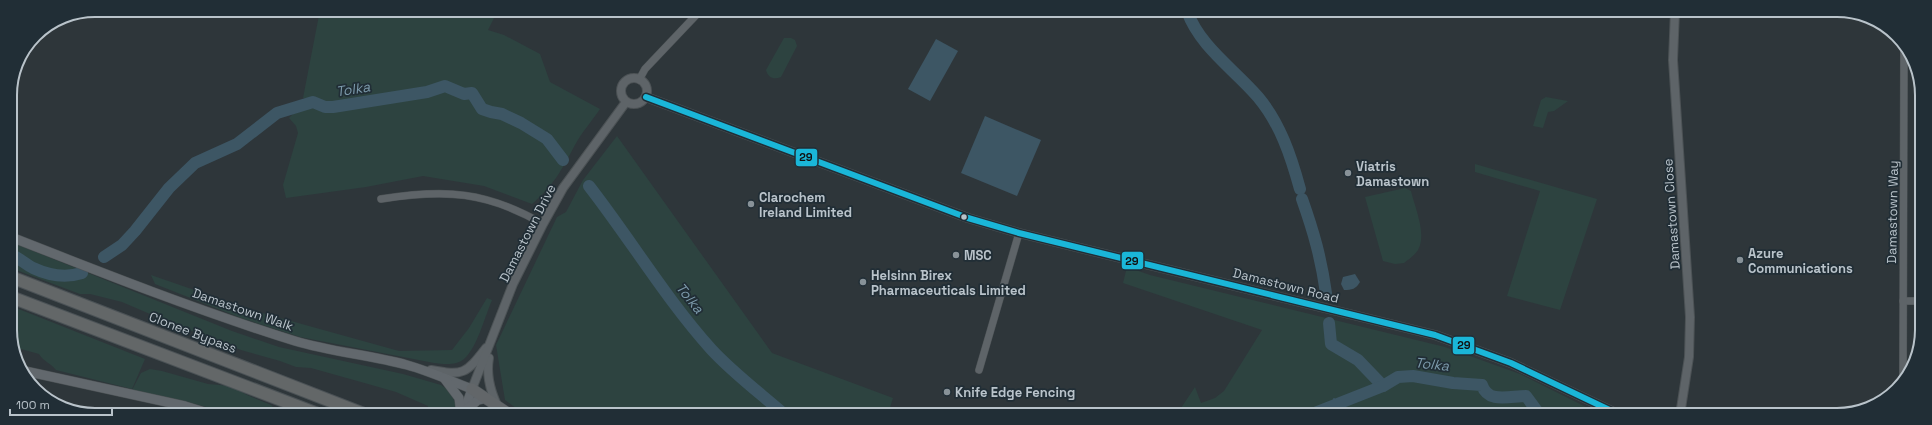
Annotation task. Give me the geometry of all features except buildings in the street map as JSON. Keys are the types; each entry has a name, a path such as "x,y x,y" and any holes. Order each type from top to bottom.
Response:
{"highway":[{"name":"Clonee Bypass","path":"17,279 349,408"},
{"path":"17,299 302,408"},
{"path":"472,389 501,408"}],"main road":[{"name":"Damastown Walk","path":"17,239 254,328 297,341 407,365 472,389"},
{"path":"30,372 192,408"},
{"path":"444,378 458,398 460,408"},
{"path":"464,408 472,389"},
{"path":"469,408 478,400 487,398"}],"street":[{"path":"639,80 645,69 693,17"},
{"name":"Damastown Close","path":"1675,17 1673,60 1690,317 1689,358 1681,408"},
{"name":"Damastown Way","path":"1903,372 1904,55"},
{"path":"632,79 639,80 647,89 646,97 637,104 626,102 621,92 623,85 632,79"},
{"name":"Damastown Road","path":"646,97 942,208 1019,233 1436,335 1511,363 1605,408"},
{"name":"Damastown Drive","path":"472,389 513,284 543,224 563,188 626,102"},
{"path":"381,198 427,193 475,196 498,202 543,224"},
{"path":"979,370 1019,233"},
{"path":"1903,301 1915,301"},
{"path":"407,365 446,373 461,372 472,366 492,339"},
{"path":"492,339 487,373 492,396 497,405"}],"green space":[{"path":"319,17 494,17 488,30 504,35 540,54 550,82 600,109 578,140 556,177 540,197 532,204 484,186 423,176 366,187 286,198 283,185 298,133 296,126 289,118 299,110 320,108 323,102 303,98"},
{"path":"784,38 791,38 795,40 797,46 781,77 772,78 768,75 766,70"},
{"path":"1546,97 1568,101 1554,111 1548,112 1543,128 1533,126 1541,100"},
{"path":"617,136 772,353 893,398 890,408 782,408 763,389 748,380 711,341 703,347 771,408 516,408 505,400 496,345 557,217 566,212 583,180"},
{"path":"1475,164 1597,199 1560,310 1507,296 1540,191 1475,172"},
{"path":"1405,188 1411,191 1417,213 1421,229 1420,244 1417,252 1404,263 1395,264 1383,261 1365,197"},
{"path":"17,244 232,331 279,347 403,374 441,385 450,391 456,408 428,408 428,406 396,392 311,368 296,367 241,350 122,302 90,294 80,294 17,270"},
{"path":"1127,267 1150,275 1445,347 1520,374 1588,408 1330,408 1403,378 1449,383 1408,372 1315,408 1181,408 1195,387 1201,403 1215,398 1224,391 1262,330 1123,283"},
{"path":"151,275 255,311 399,351 452,350 469,328 487,298 492,300 477,340 469,354 457,363 441,364 300,337 241,318 155,284"},
{"path":"17,308 145,359 132,389 56,370 39,354 21,349 20,351 17,335"},
{"path":"150,369 208,384 231,386 247,395 271,405 274,408 209,408 185,401 132,390 141,373"}],"water":[{"path":"936,39 958,51 930,101 908,89"},
{"path":"985,116 1041,140 1017,196 961,173"},
{"path":"1355,274 1360,282 1354,289 1344,290 1341,284 1343,277"}],"waterway":[{"path":"1190,17 1200,36 1209,47 1249,87 1266,107 1279,129 1289,152 1300,189"},
{"name":"Tolka","path":"104,257 122,245 169,188 195,163 237,144 277,113 313,102 325,107 333,107 427,92 445,86 464,94 472,93 482,109 502,114 521,123 547,139 563,160"},
{"name":"Tolka","path":"589,186 664,290 711,349 728,366 777,408"},
{"path":"1302,199 1317,246 1326,293"},
{"name":"Tolka","path":"17,258 33,268 57,275 76,275 82,273"},
{"path":"1329,323 1331,344 1358,360 1383,386"},
{"name":"Tolka","path":"1327,408 1383,386 1398,377 1413,376 1453,383 1482,385 1485,391 1494,397 1507,398 1526,396 1535,408"},
{"name":"Tolka","path":"1334,399 1337,404"}],"transit line":[{"name":"29","path":"646,97 968,218 1019,233 1435,335 1511,363 1605,408"}],"place":[{"name":"Viatris Damastown","path":"1348,173"},
{"name":"Clarochem Ireland Limited","path":"751,204"},
{"name":"MSC","path":"956,255"},
{"name":"Azure Communications","path":"1740,260"},
{"name":"Helsinn Birex Pharmaceuticals Limited","path":"863,282"},
{"name":"Knife Edge Fencing","path":"947,392"}]}
